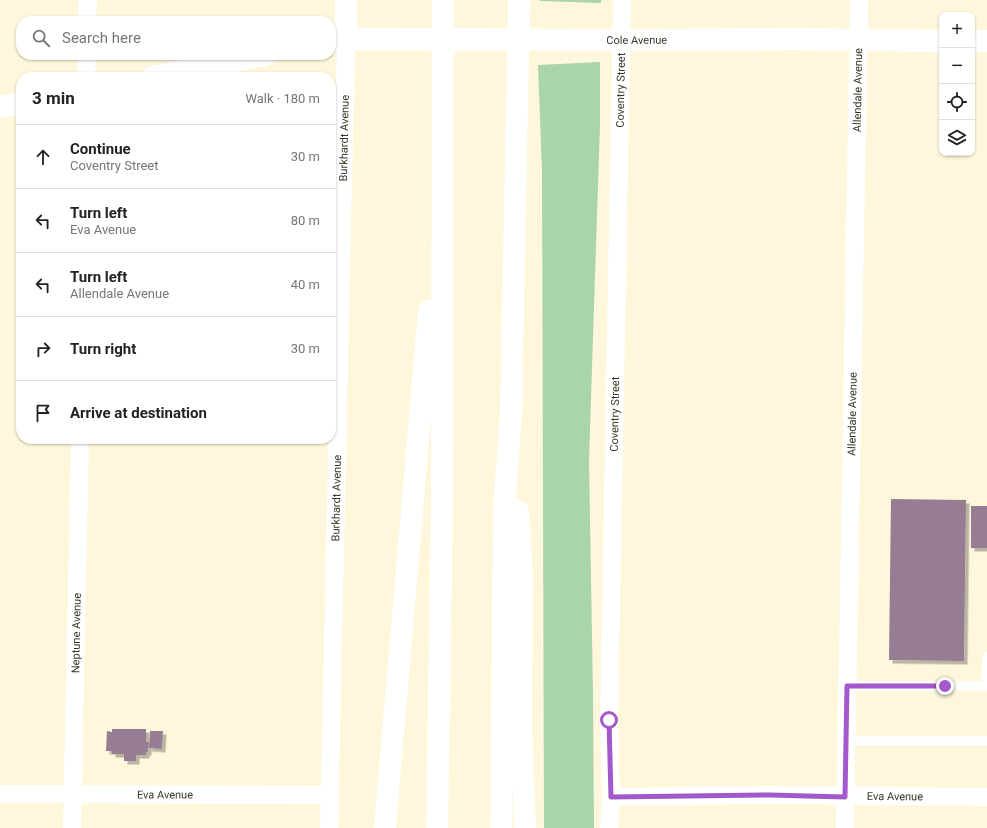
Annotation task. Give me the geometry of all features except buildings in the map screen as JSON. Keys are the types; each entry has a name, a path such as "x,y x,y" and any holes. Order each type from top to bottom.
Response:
{"main road":[{"name":"Burkhardt Avenue","path":"346,0 347,41"},
{"path":"437,828 442,507 443,0"},
{"path":"501,828 504,512 511,413 519,0"},
{"name":"Cole Avenue","path":"347,41 786,39 939,40"},
{"path":"975,41 987,41"},
{"path":"178,72 239,60"},
{"path":"0,107 16,104"},
{"path":"385,828 442,160"},
{"path":"511,413 522,579 522,728 525,828"}],"street":[{"path":"87,16 88,0"},
{"name":"Coventry Street","path":"609,828 611,797 609,720 622,0"},
{"name":"Allendale Avenue","path":"845,828 858,0"},
{"name":"Burkhardt Avenue","path":"329,828 347,41"},
{"path":"86,72 87,60"},
{"name":"Neptune Avenue","path":"72,828 80,444"},
{"name":"Eva Avenue","path":"0,794 330,795"},
{"name":"Eva Avenue","path":"611,797 762,795 845,797 987,797"}],"lane":[{"path":"847,686 987,686 987,656"},
{"path":"846,741 987,741"}],"green space":[{"path":"601,0 601,3 540,1"},
{"path":"600,62 600,125 589,459 594,828 544,828 542,170 538,65"}],"route":[{"path":"609,720 611,797 770,795 845,797 847,686 945,686"}]}
